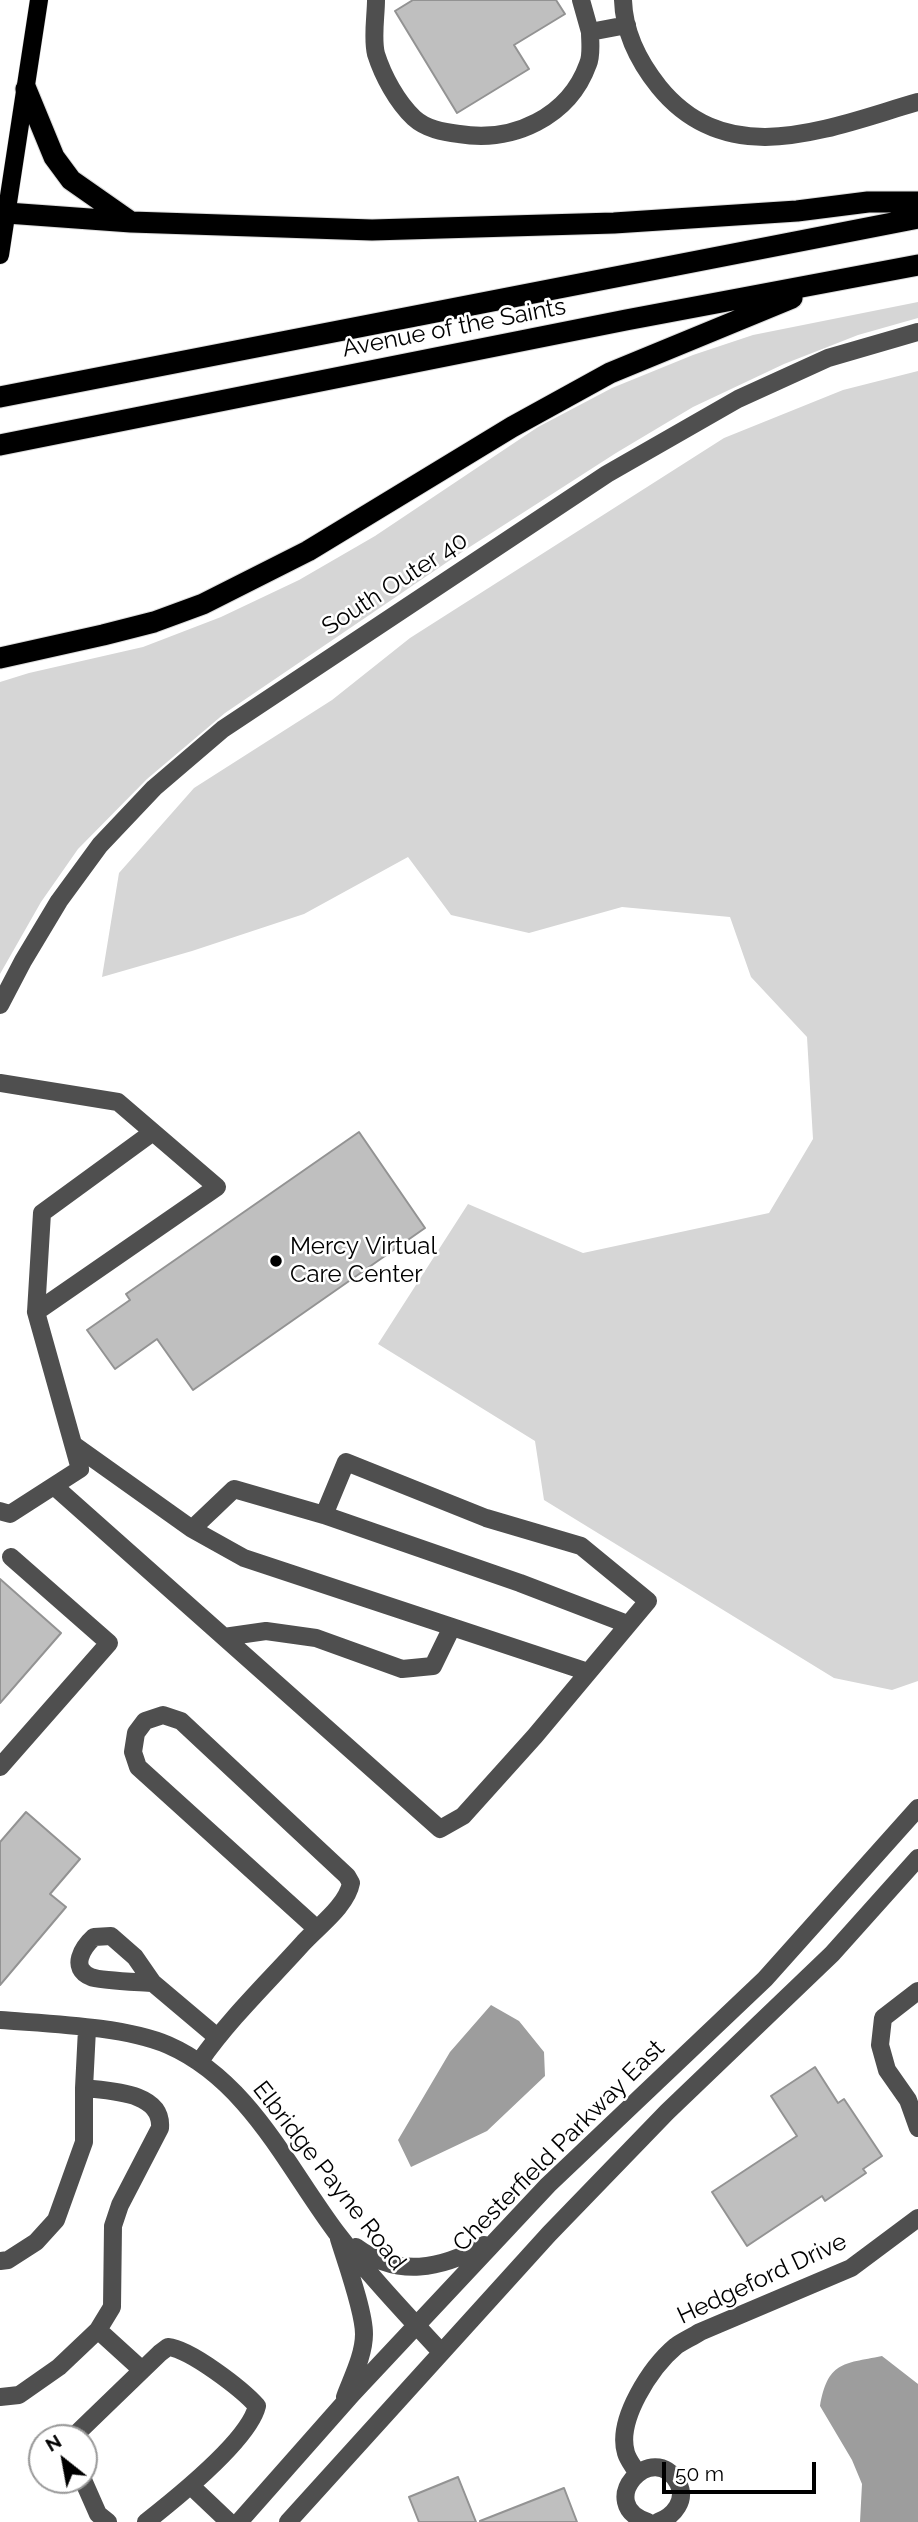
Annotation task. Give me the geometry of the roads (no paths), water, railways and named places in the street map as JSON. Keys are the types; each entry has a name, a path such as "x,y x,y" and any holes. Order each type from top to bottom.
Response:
{"highway":[{"path":"26,89 54,156 71,180 131,222"},
{"path":"3,213 131,222 372,230 614,223 796,211 868,202 918,202"},
{"name":"Avenue of the Saints","path":"0,397 918,218"},
{"name":"Avenue of the Saints","path":"0,445 626,320 918,265"},
{"path":"2,659 154,622 203,604 308,551 547,407 610,373 830,282"}],"main road":[{"path":"0,256 3,213 39,0"}],"street":[{"path":"376,0 375,51 393,92 415,119 438,131 480,138 512,133 535,124 575,92 590,61 590,32 581,0"},
{"path":"623,0 629,38 646,71 667,98 695,121 727,134 782,138 807,134 918,102"},
{"path":"590,32 627,25"},
{"name":"South Outer 40","path":"0,1005 59,901 100,845 155,788 223,729 572,496 738,399 828,358 918,332"},
{"path":"0,1083 118,1102 217,1187 36,1312"},
{"path":"0,1511 10,1514 80,1469 36,1312 42,1213 153,1132"},
{"path":"74,1445 192,1529 244,1558 588,1672"},
{"path":"54,1486 440,1829 463,1816 535,1736 648,1601 581,1546 486,1518 346,1462 324,1515"},
{"path":"192,1529 234,1489 324,1515 520,1583 627,1625"},
{"path":"0,1767 109,1643 12,1557"},
{"path":"224,1637 267,1631 316,1638 402,1670 433,1666 452,1627"},
{"path":"200,2062 217,2037 317,1929 349,1893 351,1883 347,1876 181,1721 163,1715 145,1721 136,1733 133,1752 138,1767 317,1929"},
{"name":"Chesterfield Parkway East","path":"239,2522 416,2325 548,2185 765,1979 918,1808"},
{"path":"288,2522 549,2234 667,2112 832,1954 918,1858"},
{"path":"153,1983 217,2037"},
{"path":"918,1991 883,2018 880,2045 887,2070 908,2100 918,2128"},
{"name":"Elbridge Payne Road","path":"0,2020 133,2034 166,2045 200,2062 242,2101 278,2145 337,2232 441,2352"},
{"path":"0,2261 8,2260 36,2242 56,2220 84,2142 87,2029"},
{"path":"0,2397 19,2395 59,2367 98,2330 112,2307 113,2226 120,2205 160,2128 161,2119 150,2102 114,2091 84,2088"},
{"name":"Hedgeford Drive","path":"637,2473 626,2452 626,2427 637,2396 653,2371 676,2346 700,2332 851,2268 918,2218"},
{"path":"337,2232 366,2254 387,2263 416,2268 430,2267 460,2258 499,2237"},
{"path":"337,2232 358,2303 364,2334 356,2369 341,2408"},
{"path":"98,2330 142,2370"},
{"path":"86,2424 168,2347 185,2351 248,2396 257,2406 255,2414 238,2437 191,2486 146,2522"},
{"path":"648,2522 633,2514 626,2497 627,2488 637,2473 645,2469 663,2469 680,2489 681,2497 674,2514 659,2522"},
{"path":"191,2486 229,2522"},
{"path":"89,2494 98,2514 108,2522"}],"place":[{"name":"Mercy Virtual Care Center","path":"276,1261"}]}
